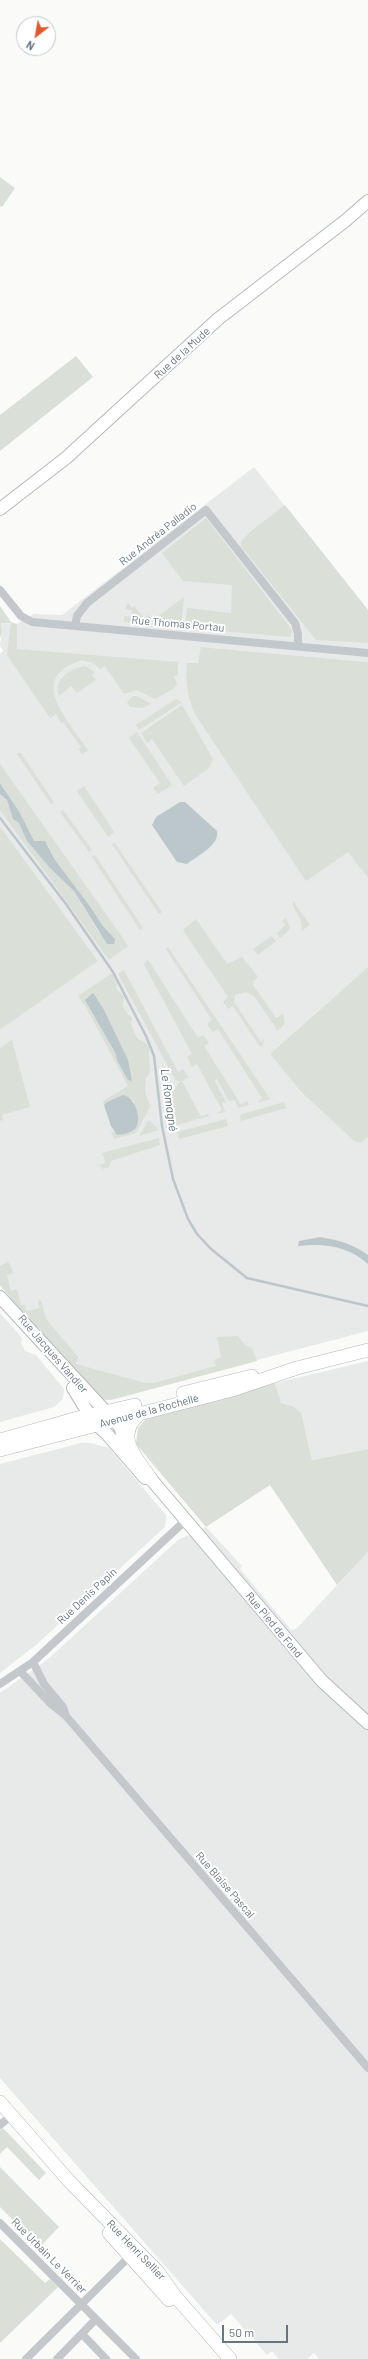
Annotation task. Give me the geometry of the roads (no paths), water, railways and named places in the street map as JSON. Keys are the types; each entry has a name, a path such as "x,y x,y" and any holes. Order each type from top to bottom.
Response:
{"main road":[{"name":"Avenue de la Rochelle","path":"0,1440 111,1416 231,1380 297,1368 368,1350"},
{"name":"Avenue de la Rochelle","path":"111,1416 143,1412 232,1390 297,1368"},
{"path":"143,1412 136,1417 129,1428 128,1441 130,1448 151,1479"},
{"name":"Avenue de la Rochelle","path":"0,1450 93,1420"},
{"name":"Rue Henri Sellier","path":"0,2102 69,2180 158,2272 176,2297 230,2359"},
{"name":"Rue Henri Sellier","path":"69,2180 86,2206 218,2359"}],"street":[{"name":"Rue de la Mude","path":"0,509 66,458 218,319 339,226 368,201"},
{"name":"Rue Andréa Palladio","path":"75,626 77,616 87,603 206,510 295,623 298,634 298,646"},
{"name":"Rue Thomas Portau","path":"0,590 26,619 75,626 368,653"},
{"name":"Rue Jacques Vandier","path":"0,1297 111,1416 121,1429 127,1452 186,1520"},
{"name":"Rue Jacques Vandier","path":"0,1300 74,1388 93,1420 149,1482 174,1505"},
{"name":"Rue Denis Papin","path":"0,1684 21,1672 33,1662 186,1520"},
{"name":"Rue Pied de Fond","path":"186,1520 322,1681 368,1724"},
{"name":"Rue Blaise Pascal","path":"33,1662 44,1684 63,1707 66,1716"},
{"name":"Rue Blaise Pascal","path":"21,1672 51,1704 66,1716 368,2068"},
{"path":"0,2125 12,2115"},
{"name":"Rue Urbain Le Verrier","path":"0,2223 136,2359"},
{"path":"26,2359 130,2256"},
{"path":"57,2359 96,2319"},
{"path":"82,2334 106,2359"}],"waterway":[{"name":"Le Romagné","path":"0,818 66,904 113,972 146,1036 154,1056 162,1126 173,1179 188,1219 197,1234 211,1249 247,1278 368,1306"}]}
